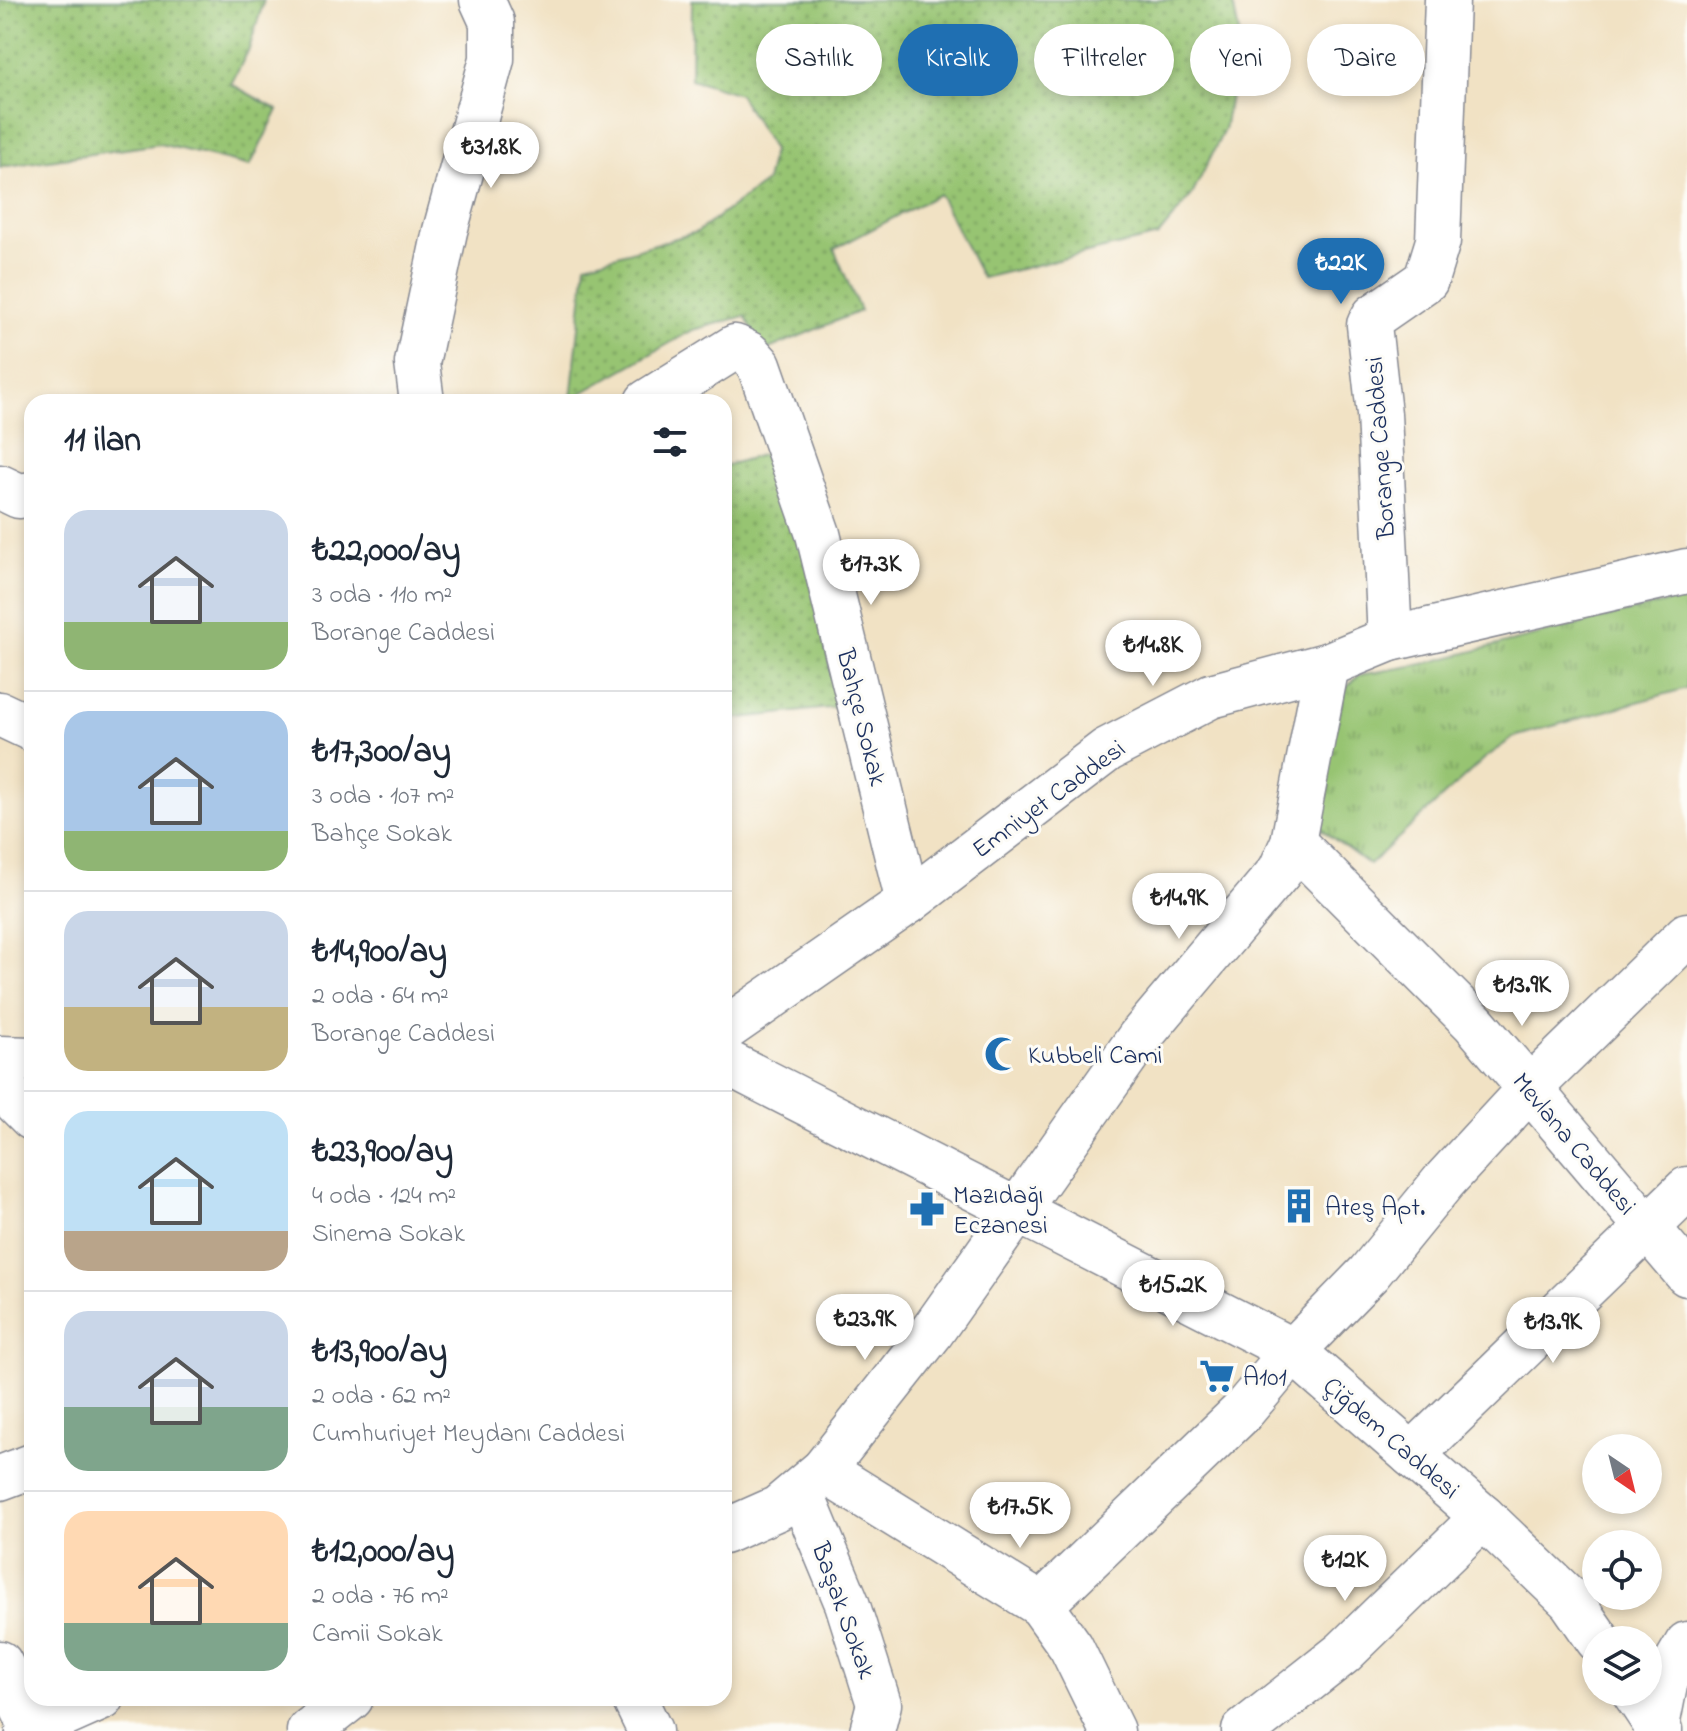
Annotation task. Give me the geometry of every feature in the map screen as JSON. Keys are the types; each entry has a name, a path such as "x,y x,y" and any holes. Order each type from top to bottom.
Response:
{"street":[{"path":"421,394 417,363 445,231 492,59 492,22 482,0"},
{"name":"Borange Caddesi","path":"1390,639 1381,430 1369,325 1374,316 1426,280 1438,241 1447,0"},
{"name":"Bahçe Sokak","path":"660,394 735,347 749,354 759,365 818,534 908,902"},
{"path":"0,487 24,495"},
{"name":"Emniyet Caddesi","path":"732,1024 908,902 1107,750 1211,696 1327,665 1390,639 1687,571"},
{"path":"732,1528 778,1508 811,1480 931,1333 1139,1038 1261,899 1280,871 1293,842 1327,665"},
{"path":"0,714 24,725"},
{"name":"Mevlana Caddesi","path":"1293,842 1474,1023 1687,1274"},
{"path":"1041,1605 1241,1413 1293,1351 1369,1273 1444,1181 1529,1089 1687,935"},
{"path":"0,1058 24,1059"},
{"name":"Çiğdem Caddesi","path":"732,1065 1293,1351 1483,1517 1571,1601 1588,1626"},
{"path":"0,1086 24,1110"},
{"path":"1412,1455 1687,1189"},
{"path":"0,1478 24,1469"},
{"path":"811,1480 1041,1605 1071,1647 1112,1731"},
{"name":"Başak Sokak","path":"811,1480 879,1704 872,1731"},
{"path":"1244,1731 1343,1653 1483,1517"},
{"path":"1652,1720 1666,1680 1687,1644"},
{"path":"0,1663 31,1730 84,1706"},
{"path":"309,1731 341,1706"},
{"path":"638,1706 650,1731"}],"green space":[{"path":"0,0 264,0 249,49 231,84 278,110 250,166 160,144 0,167"},
{"path":"692,0 1232,0 1237,24 1190,24 1190,96 1230,96 1224,130 1192,195 1158,236 982,278 939,194 834,249 860,311 764,351 745,316 693,330 580,394 572,394 586,264 697,232 766,182 773,150 739,94 691,79"},
{"path":"781,449 839,707 732,719 732,464"},
{"path":"1687,597 1687,688 1514,737 1484,759 1369,865 1313,823 1345,689 1359,675 1423,664"}],"place":[{"name":"Kubbeli Cami","path":"1002,1054"},
{"name":"Ateş Apt.","path":"1299,1206"},
{"name":"Mazıdağı Eczanesi","path":"927,1209"},
{"name":"A101","path":"1217,1376"}]}
